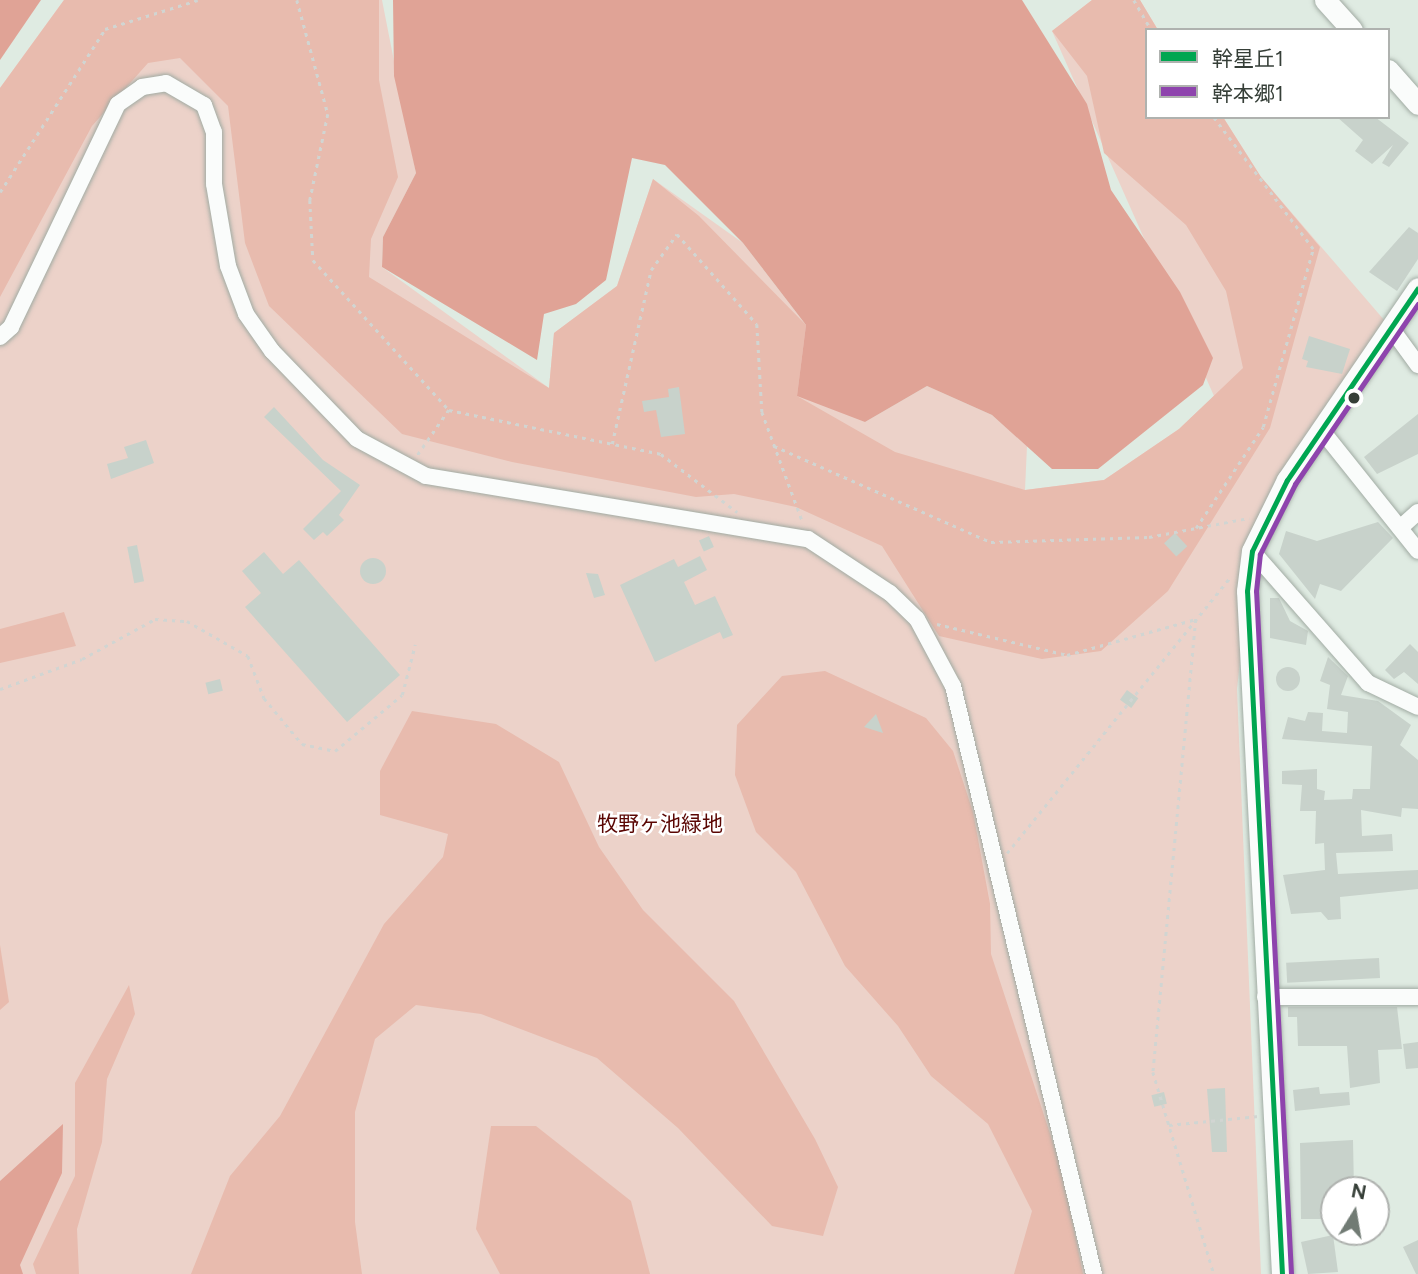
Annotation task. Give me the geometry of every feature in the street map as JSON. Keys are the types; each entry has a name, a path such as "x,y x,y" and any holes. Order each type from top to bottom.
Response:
{"main road":[{"path":"1325,0 1350,28"},
{"path":"1390,73 1418,104"},
{"path":"1282,1274 1265,997 1247,591 1252,551 1267,514 1418,288"}],"street":[{"path":"0,337 11,327 118,104 142,87 184,88 204,105 214,132 218,211 246,314 357,439 408,469 808,539 917,619 953,686 1094,1274"},
{"path":"1391,328 1418,365"},
{"path":"1323,432 1418,551"},
{"path":"1400,528 1418,512"},
{"path":"1252,551 1368,683 1418,707"},
{"path":"1265,997 1418,998"}],"path":[{"path":"0,192 105,29 198,0"},
{"path":"297,0 328,114 310,200 313,260 449,410 661,454 764,531"},
{"path":"1134,0 1150,28"},
{"path":"1196,528 1263,427 1313,249 1215,119"},
{"path":"612,444 651,270 677,234 757,324 762,412 808,539"},
{"path":"408,469 449,410"},
{"path":"775,446 991,542 1149,537 1267,514"},
{"path":"996,866 1252,551"},
{"path":"0,689 82,659 155,619 187,621 248,656 264,698 302,744 335,751 402,695 415,645"},
{"path":"917,619 1067,655 1196,619"},
{"path":"1196,619 1153,1072 1214,1274"},
{"path":"1169,1125 1272,1114"}],"green space":[{"name":"牧野ヶ池緑地","path":"64,0 382,0 416,173 383,237 382,267 549,388 554,333 617,286 653,179 743,243 806,325 865,422 927,386 992,415 1027,446 1025,490 1104,480 1179,429 1214,396 1052,31 1092,0 1140,0 1157,28 1145,28 1145,119 1224,119 1261,177 1391,328 1252,551 1237,689 1261,1274 0,1274 0,88"}],"shaded area":[{"path":"0,0 41,0 0,60"},
{"path":"64,0 379,0 379,80 398,177 371,239 369,277 549,388 554,333 617,286 653,179 699,216 806,325 797,396 895,452 1025,490 1104,480 1179,429 1243,368 1226,291 1186,225 1104,153 1087,76 1052,31 1092,0 1140,0 1157,28 1145,28 1145,119 1224,119 1261,177 1320,247 1270,428 1168,591 1101,651 1042,659 939,636 882,546 796,507 734,494 696,497 512,462 402,434 269,306 245,243 228,106 180,58 148,63 92,126 0,297 0,88"},
{"path":"393,0 1022,0 1087,104 1111,190 1180,292 1213,358 1203,385 1098,469 1052,469 992,415 927,386 865,422 797,396 806,325 743,243 665,165 632,158 606,280 576,304 544,314 537,360 382,267 383,237 416,173 394,76"},
{"path":"64,612 76,646 0,663 0,629"},
{"path":"825,671 926,718 953,751 973,812 990,904 991,954 1063,1173 1083,1274 1014,1274 1032,1211 988,1124 931,1076 898,1026 845,966 796,872 756,832 735,775 737,725 782,676"},
{"path":"412,711 496,724 559,762 599,847 643,910 734,1001 815,1139 838,1187 823,1236 772,1226 678,1128 597,1058 481,1014 416,1005 375,1039 355,1112 355,1222 362,1274 191,1274 230,1176 280,1116 384,924 443,857 448,834 380,815 380,771"},
{"path":"0,945 9,1002 0,1010"},
{"path":"129,985 135,1014 107,1079 102,1142 77,1229 79,1274 36,1274 33,1264 75,1176 75,1083"},
{"path":"63,1124 62,1173 20,1265 23,1274 0,1274 0,1181"},
{"path":"491,1126 536,1126 631,1201 650,1274 500,1274 476,1229"}],"building":[{"path":"1339,119 1378,119 1409,143 1389,167 1382,163 1393,145 1372,164 1355,151 1363,140"},
{"path":"1409,227 1418,233 1418,259 1397,291 1369,272"},
{"path":"1309,336 1350,349 1342,374 1306,367 1308,361 1302,359"},
{"path":"679,387 685,434 661,437 656,410 644,412 642,401 669,397 668,389"},
{"path":"274,407 323,460 360,485 339,515 344,520 327,536 323,532 314,540 303,529 341,491 264,417"},
{"path":"1418,414 1418,454 1377,474 1364,457"},
{"path":"146,440 154,463 111,479 107,464 128,458 124,447"},
{"path":"1378,522 1393,538 1341,591 1320,584 1315,599 1279,554 1286,531 1317,541"},
{"path":"1175,533 1187,546 1176,556 1164,543"},
{"path":"709,536 714,547 704,551 699,540"},
{"path":"137,545 144,581 134,583 127,547"},
{"path":"264,552 283,574 299,560 400,675 347,722 245,607 261,593 242,571"},
{"path":"700,556 707,570 684,582 695,605 715,596 733,635 723,639 720,632 655,662 620,585 674,559 678,567"},
{"path":"373,558 383,561 386,571 383,581 373,584 363,581 360,571 363,561"},
{"path":"586,573 598,574 605,595 594,598"},
{"path":"1270,598 1279,598 1290,621 1308,631 1306,645 1270,638"},
{"path":"1410,644 1418,652 1418,684 1404,672 1394,679 1385,670"},
{"path":"1328,657 1348,676 1341,695 1378,701 1411,725 1400,745 1418,760 1418,809 1402,808 1401,817 1361,810 1362,836 1392,834 1393,851 1336,853 1338,874 1418,870 1418,889 1340,897 1341,919 1328,920 1321,912 1291,914 1283,875 1325,870 1324,843 1315,844 1316,811 1300,811 1302,785 1282,784 1282,771 1317,769 1317,789 1325,791 1324,800 1352,799 1353,789 1370,789 1372,746 1282,739 1288,717 1305,721 1308,712 1323,713 1322,731 1347,733 1348,712 1327,709 1330,685 1320,681"},
{"path":"1288,667 1296,671 1300,679 1296,687 1288,691 1280,687 1276,679 1280,671"},
{"path":"220,679 223,691 208,694 205,683"},
{"path":"1127,690 1138,698 1131,708 1120,700"},
{"path":"876,714 883,733 864,727"},
{"path":"1379,958 1380,978 1287,983 1286,963"},
{"path":"1288,1007 1397,1007 1402,1049 1378,1050 1380,1083 1350,1088 1347,1046 1298,1046 1297,1017 1288,1017"},
{"path":"1418,1042 1418,1068 1406,1069 1403,1044"},
{"path":"1319,1087 1320,1094 1349,1092 1350,1105 1295,1111 1293,1090"},
{"path":"1225,1088 1227,1152 1212,1152 1207,1089"},
{"path":"1164,1092 1167,1104 1154,1107 1151,1095"},
{"path":"1353,1140 1354,1176 1320,1176 1320,1219 1301,1219 1300,1143"},
{"path":"1320,1238 1320,1246 1334,1246 1338,1272 1308,1274 1301,1242"},
{"path":"1418,1240 1418,1274 1416,1274 1403,1247"}],"transit line":[{"name":"幹星丘1","path":"1282,1274 1247,591 1252,551 1287,480 1418,288"},
{"name":"幹本郷1","path":"1291,1274 1256,591 1260,554 1295,484 1418,304"}]}
